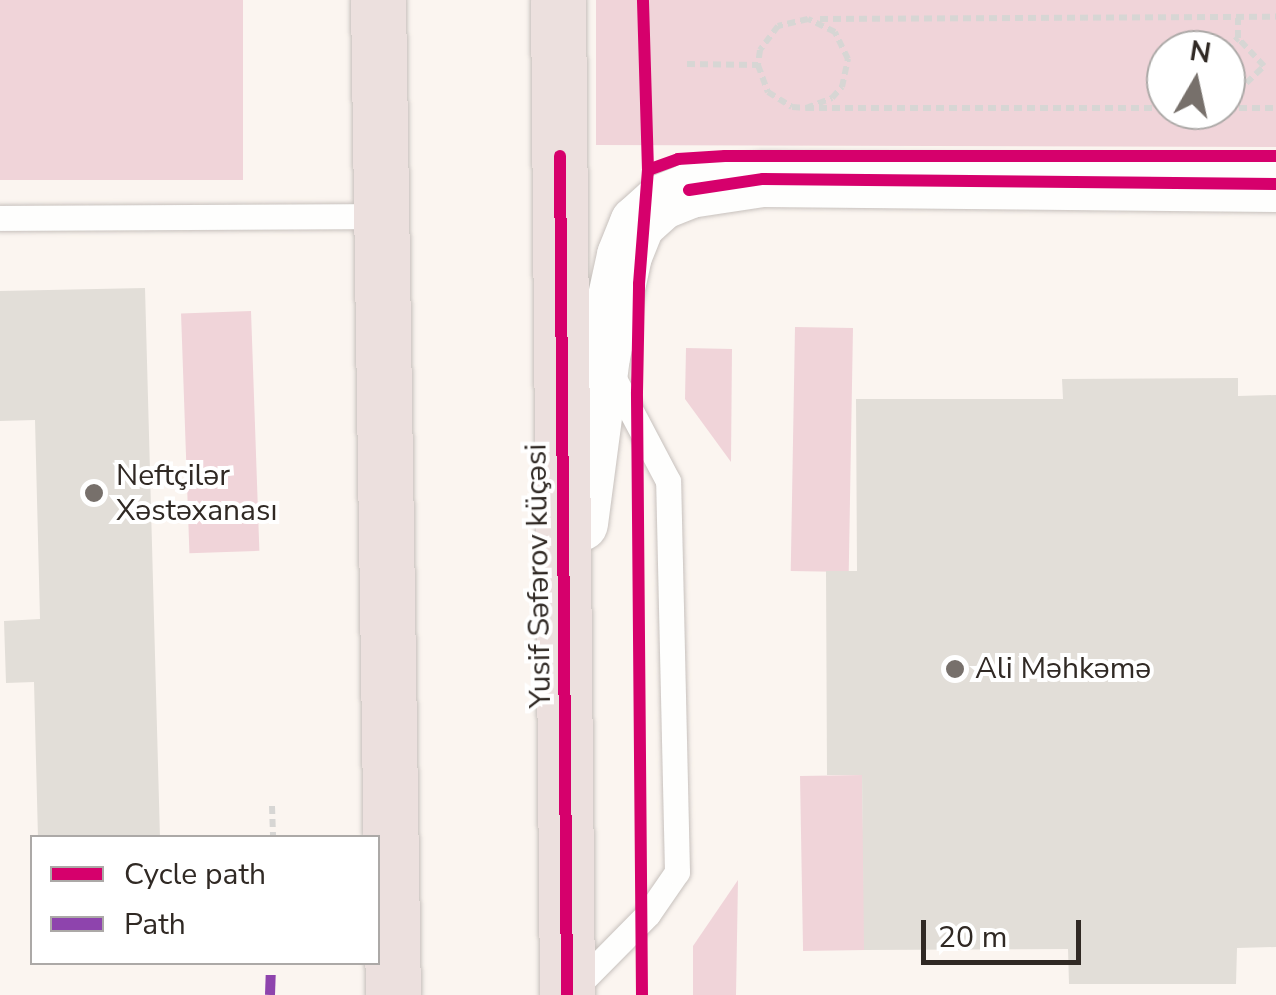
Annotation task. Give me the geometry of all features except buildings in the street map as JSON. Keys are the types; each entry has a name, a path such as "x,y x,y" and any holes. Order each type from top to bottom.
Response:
{"highway":[{"path":"378,0 393,995"},
{"name":"Yusif Səfərov küçəsi","path":"558,0 568,995"}],"main road":[{"path":"565,638 602,356 624,255 637,223 660,202 690,190 763,179 1276,184"}],"lane":[{"path":"0,218 381,216"},
{"path":"568,995 648,914 677,872 668,480 602,356"}],"path":[{"path":"1238,18 1238,30"},
{"path":"1146,108 792,107 768,92 758,65 767,36 778,26 808,19 1276,18"},
{"path":"806,108 820,105 842,87 848,59 835,32 808,19"},
{"path":"1246,47 1264,66 1246,83"},
{"path":"687,64 758,65"},
{"path":"1246,108 1276,108"},
{"path":"272,806 273,835"}],"shaded area":[{"path":"0,0 243,0 243,180 0,180"},
{"path":"596,0 1276,0 1276,147 596,145"},
{"path":"251,311 259,551 189,553 181,313"},
{"path":"795,327 853,328 849,572 791,571"},
{"path":"686,348 732,349 731,462 685,399"},
{"path":"862,775 865,950 803,951 800,776"},
{"path":"738,880 736,995 693,995 693,946"}],"marked path":[{"path":"270,995 271,965"}],"cycle path":[{"path":"642,995 637,392 639,284 648,170 643,0"},
{"path":"560,156 567,995"},
{"path":"648,170 678,159 725,156 1276,156"},
{"path":"689,190 763,179 1276,184"}],"place":[{"name":"Neftçilər Xəstəxanası","path":"94,493"},
{"name":"Ali Məhkəmə","path":"955,669"}]}
